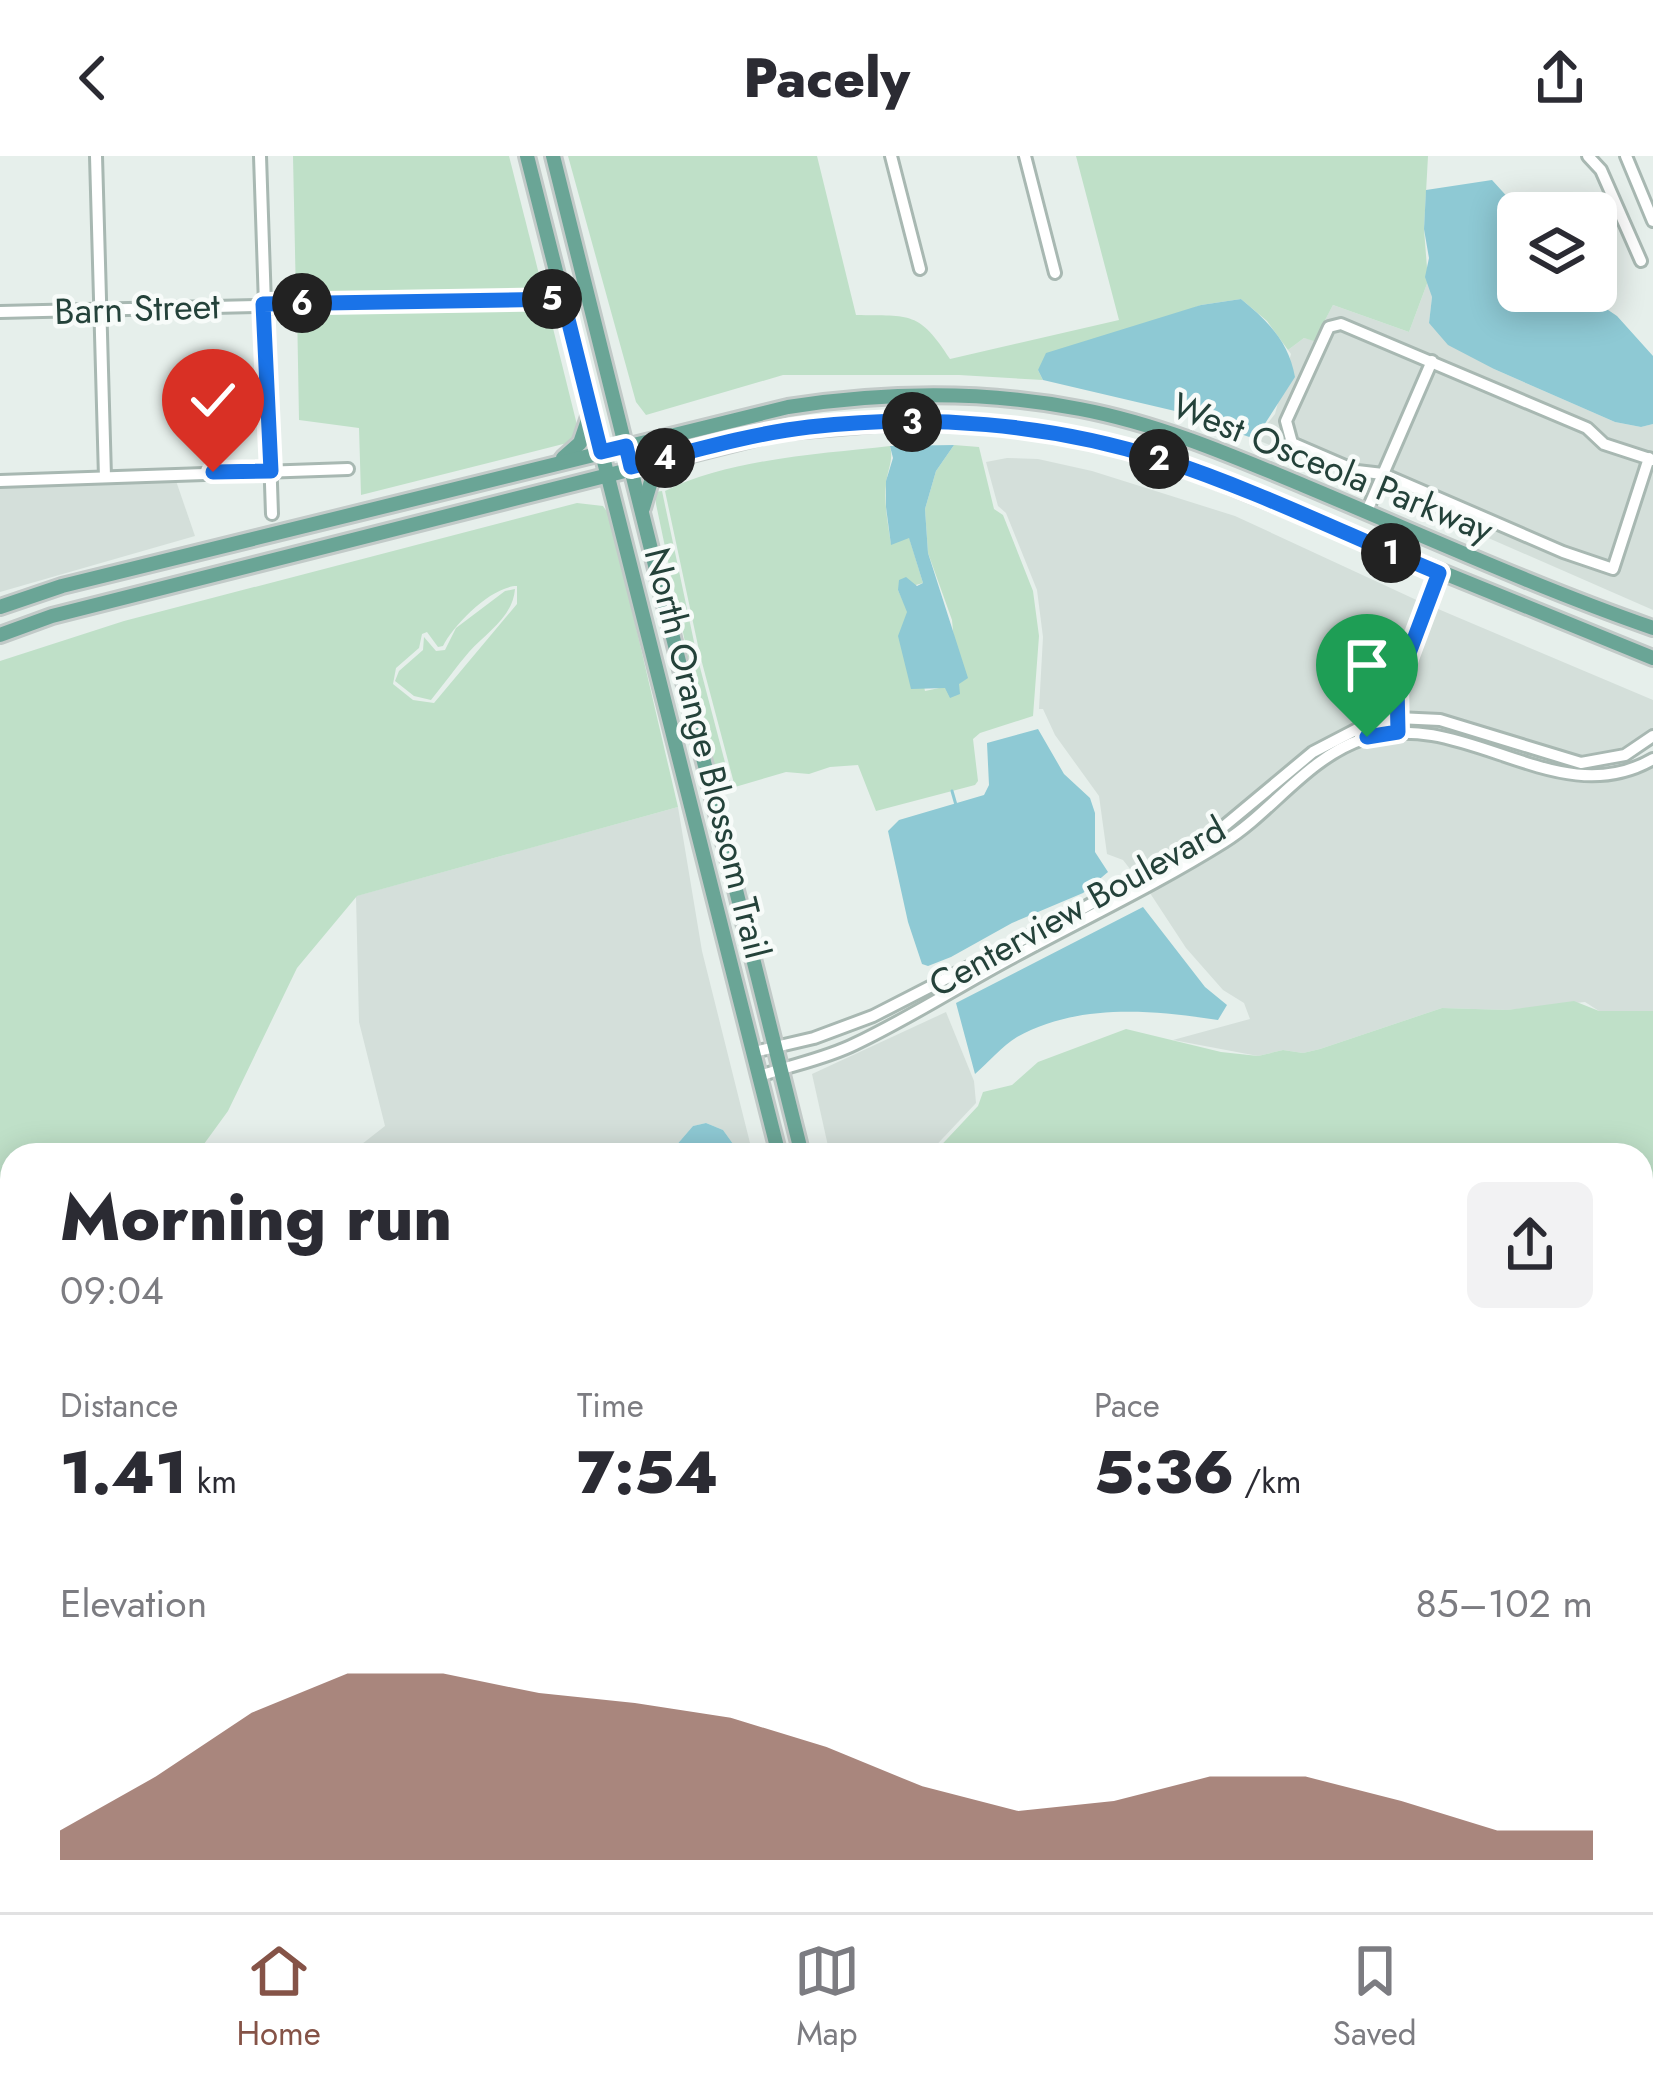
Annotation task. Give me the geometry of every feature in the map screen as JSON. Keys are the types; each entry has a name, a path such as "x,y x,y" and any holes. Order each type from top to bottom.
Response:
{"main road":[{"name":"North Orange Blossom Trail","path":"527,156 776,1143"},
{"name":"North Orange Blossom Trail","path":"553,156 799,1143"},
{"name":"West Osceola Parkway","path":"0,607 62,586 626,446 834,400 915,394 1004,397 1083,409 1172,432 1653,628"},
{"path":"554,464 580,442 591,410"},
{"name":"West Osceola Parkway","path":"0,635 52,616 779,432 839,424 925,422 1049,432 1124,449 1203,475 1653,658"},
{"path":"642,511 652,478 685,454"}],"street":[{"path":"96,156 105,477"},
{"path":"260,156 272,514"},
{"path":"891,156 920,269"},
{"path":"1025,156 1054,273"},
{"path":"1588,156 1600,170 1641,262"},
{"path":"1626,156 1653,221"},
{"name":"Barn Street","path":"0,312 563,299"},
{"path":"1334,323 1432,361 1587,428 1604,444 1651,459 1613,569 1383,474 1357,471 1292,443 1286,421 1334,323"},
{"path":"1367,512 1432,361"},
{"path":"0,481 348,469"},
{"path":"1397,725 1397,685 1439,573"},
{"name":"Centerview Boulevard","path":"760,1076 852,1046 914,1003 1234,828 1323,745 1363,726 1440,720 1566,760 1606,761"},
{"name":"Centerview Boulevard","path":"1397,725 1448,735 1563,774 1608,777 1653,759"},
{"path":"1608,777 1606,761 1653,736"},
{"name":"Centerview Boulevard","path":"754,1052 914,1003"}],"shaded area":[{"path":"1428,281 1432,297 1429,323 1494,369 1615,422 1641,427 1653,424 1653,455 1606,439 1588,423 1342,319 1325,325 1282,430 1291,448 1376,478 1372,487 1255,439 1275,414 1291,354 1288,350 1304,338 1314,340 1333,305 1409,332"},
{"path":"1341,328 1426,364 1380,469 1357,466 1295,439 1291,423 1333,331"},
{"path":"1434,367 1643,461 1610,563 1564,548 1389,472"},
{"path":"1038,459 1092,471 1235,516 1423,603 1393,683 1392,714 1333,734 1215,828 1134,874 1123,860 1107,854 1099,796 1039,709 1043,637 1037,590 1006,513 998,506 986,462"},
{"path":"1653,465 1653,610 1381,491 1385,480 1612,574"},
{"path":"175,478 195,536 0,592 0,486"},
{"path":"1431,606 1653,700 1653,729 1623,750 1581,758 1441,715 1400,713 1402,687"},
{"path":"1409,736 1447,740 1577,781 1612,781 1653,765 1653,1011 1599,1011 1585,1002 1507,1010 1442,1008 1320,1049 1258,1056 1173,1040 1250,1019 1244,1003 1223,990 1186,948 1148,890 1238,839 1336,756 1369,742"},
{"path":"678,807 702,951 750,1143 732,1143 723,1130 706,1123 693,1126 678,1143 363,1143 385,1126 359,1022 356,896"},
{"path":"946,1012 974,1081 976,1103 938,1143 827,1143 812,1074"}],"green space":[{"path":"293,156 509,156 544,294 296,298"},
{"path":"568,156 817,156 856,315 912,319 930,332 950,359 1119,320 1076,156 1428,156 1424,229 1428,281 1409,332 1333,305 1314,341 1304,338 1288,350 1267,321 1241,299 1201,305 1038,370 1043,380 783,375 646,415 636,402"},
{"path":"547,304 579,433 575,441 361,495 359,428 299,420 297,308"},
{"path":"954,445 979,447 994,509 1003,515 1033,591 1039,636 1033,716 973,739 975,785 876,811 858,765 809,774 786,772 735,787 700,655 665,491 746,465 890,446 886,499 891,544 909,537 923,583 898,590 908,612 925,691 958,684 952,620 928,553 925,509 936,471"},
{"path":"662,491 697,656 732,789 717,794 656,504 655,492"},
{"path":"577,503 603,506 610,516 678,807 357,896 297,968 228,1111 205,1143 0,1143 0,661 124,621","holes":["517,586 517,604 434,703 413,700 393,684 396,668 419,648 422,634 427,632 438,647 443,646 475,608 496,592"]},
{"path":"515,589 504,616 431,700 414,696 395,681 399,671 423,650 424,637 436,651 445,650 456,628 505,591"},
{"path":"1574,1001 1599,1011 1653,1011 1653,1143 943,1143 978,1106 983,1092 1012,1085 1038,1062 1126,1029 1258,1056 1320,1049 1442,1008 1507,1010"}],"water":[{"path":"1492,180 1503,192 1497,192 1497,312 1611,312 1617,316 1653,356 1653,424 1641,427 1615,422 1448,345 1429,323 1426,190"},
{"path":"1241,299 1276,333 1295,377 1255,439 1175,411 1043,380 1038,370 1046,353 1201,305"},
{"path":"954,445 936,471 925,509 928,553 968,678 959,684 960,694 950,698 945,688 911,689 898,636 907,612 899,580 906,577 917,586 923,583 909,538 891,545 886,481 893,458 890,446"},
{"path":"1038,729 1064,774 1090,798 1095,852 1108,872 1083,893 1012,923 951,957 922,964 888,831 899,820 984,795 989,785 987,743"},
{"path":"1143,907 1205,987 1227,1005 1218,1020 1142,1012 1065,1019 1017,1037 975,1074 956,1003"},
{"path":"706,1123 723,1130 732,1143 678,1143 693,1126"}],"waterway":[{"path":"952,791 956,805"}],"route":[{"path":"213,472 271,471 263,304 563,299 601,452 626,446 631,467 806,427 925,422 1011,427 1090,440 1161,460 1439,573 1397,685 1398,732 1367,737"}]}
